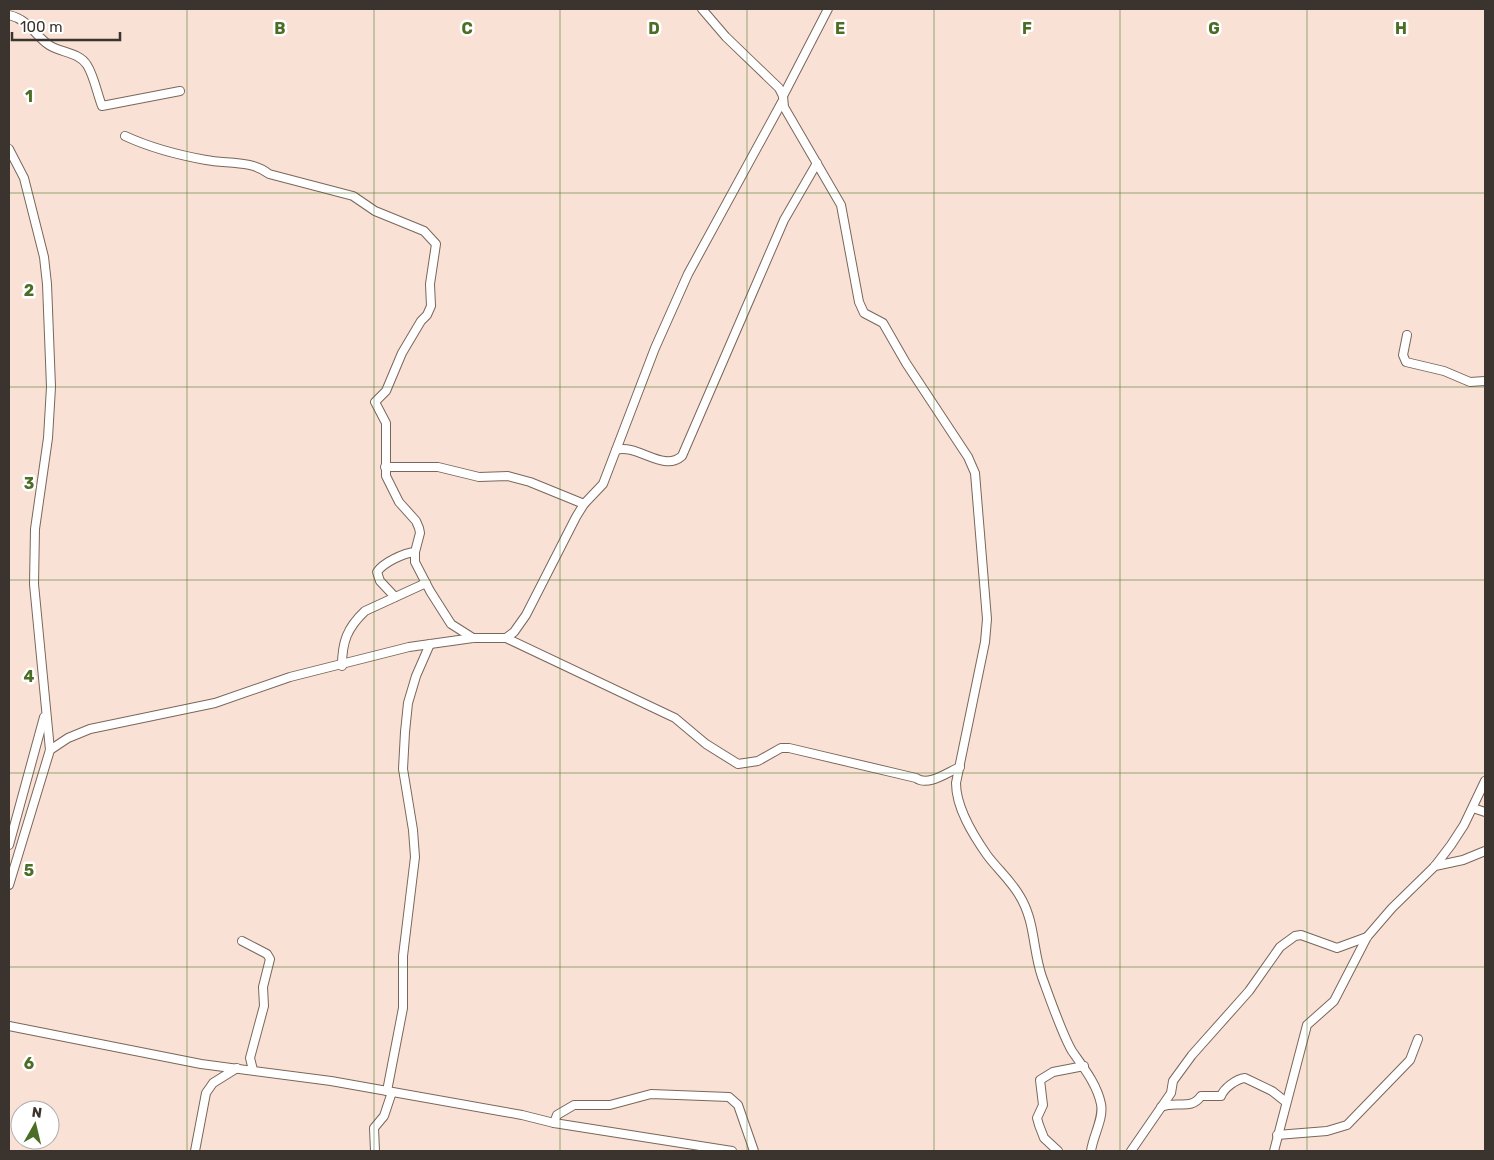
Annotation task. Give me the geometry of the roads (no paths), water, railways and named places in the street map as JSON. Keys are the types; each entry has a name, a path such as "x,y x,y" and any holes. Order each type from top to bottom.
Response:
{"street":[{"path":"702,9 726,37 772,81 783,99 841,205 856,290 864,312 883,323 906,363 964,450 975,473 987,619 985,642 956,782 959,804 987,855 1013,885 1022,900 1034,932 1042,975 1072,1050 1084,1066 1101,1102 1102,1111 1091,1151"},
{"path":"506,638 514,632 526,615 584,504 603,484 655,348 688,274 783,99 828,9"},
{"path":"9,15 16,17 31,27 53,48 82,59 88,66 102,106 180,91"},
{"path":"125,136 145,146 208,160 260,166 269,174 345,192 375,211 424,231 436,244 430,284 431,306 402,353 386,391 375,401 386,423 386,476 399,502 416,520 419,528 420,533 415,552 415,562 451,624 473,638"},
{"path":"9,148 28,190 44,256 52,387 48,438 35,529 34,584 50,750 9,885"},
{"path":"616,450 630,449 670,462 676,461 682,456 784,220 817,163"},
{"path":"1406,335 1403,356 1406,362 1444,370 1470,382 1485,381"},
{"path":"385,467 438,466 479,477 508,476 530,482 584,504"},
{"path":"395,597 380,581 377,572 380,568 399,558 415,552"},
{"path":"342,666 344,638 350,627 364,611 426,583"},
{"path":"50,750 68,738 90,729 215,702 290,678 430,644 473,638 506,638 583,673 654,710 676,718 706,744 738,764 758,761 781,748 789,748 916,778 920,781 929,781 960,768"},
{"path":"374,1151 374,1128 384,1116 390,1092 403,1008 403,956 415,857 413,830 403,769 404,732 408,703 416,676 430,644"},
{"path":"9,845 46,714"},
{"path":"1274,1151 1307,1025 1334,1001 1368,937 1392,908 1435,866 1464,825 1485,781"},
{"path":"1473,808 1485,812"},
{"path":"1435,866 1463,860 1485,851"},
{"path":"1131,1151 1171,1093 1173,1081 1192,1054 1249,991 1280,947 1295,936 1301,935 1341,948 1368,937"},
{"path":"242,941 267,954 270,959 263,987 264,1006 250,1058 253,1070"},
{"path":"9,1026 182,1061 253,1070 390,1092 522,1115 554,1123 732,1151"},
{"path":"1277,1135 1327,1131 1347,1125 1410,1060 1418,1038"},
{"path":"1058,1151 1044,1138 1037,1118 1044,1105 1040,1080 1053,1072 1084,1066"},
{"path":"195,1151 206,1093 213,1083 236,1068"},
{"path":"1161,1106 1168,1103 1189,1105 1196,1103 1201,1096 1221,1096 1223,1090 1240,1078 1244,1078 1272,1091 1286,1102"},
{"path":"554,1123 557,1115 574,1105 610,1105 651,1094 729,1097 738,1105 754,1151"}]}
